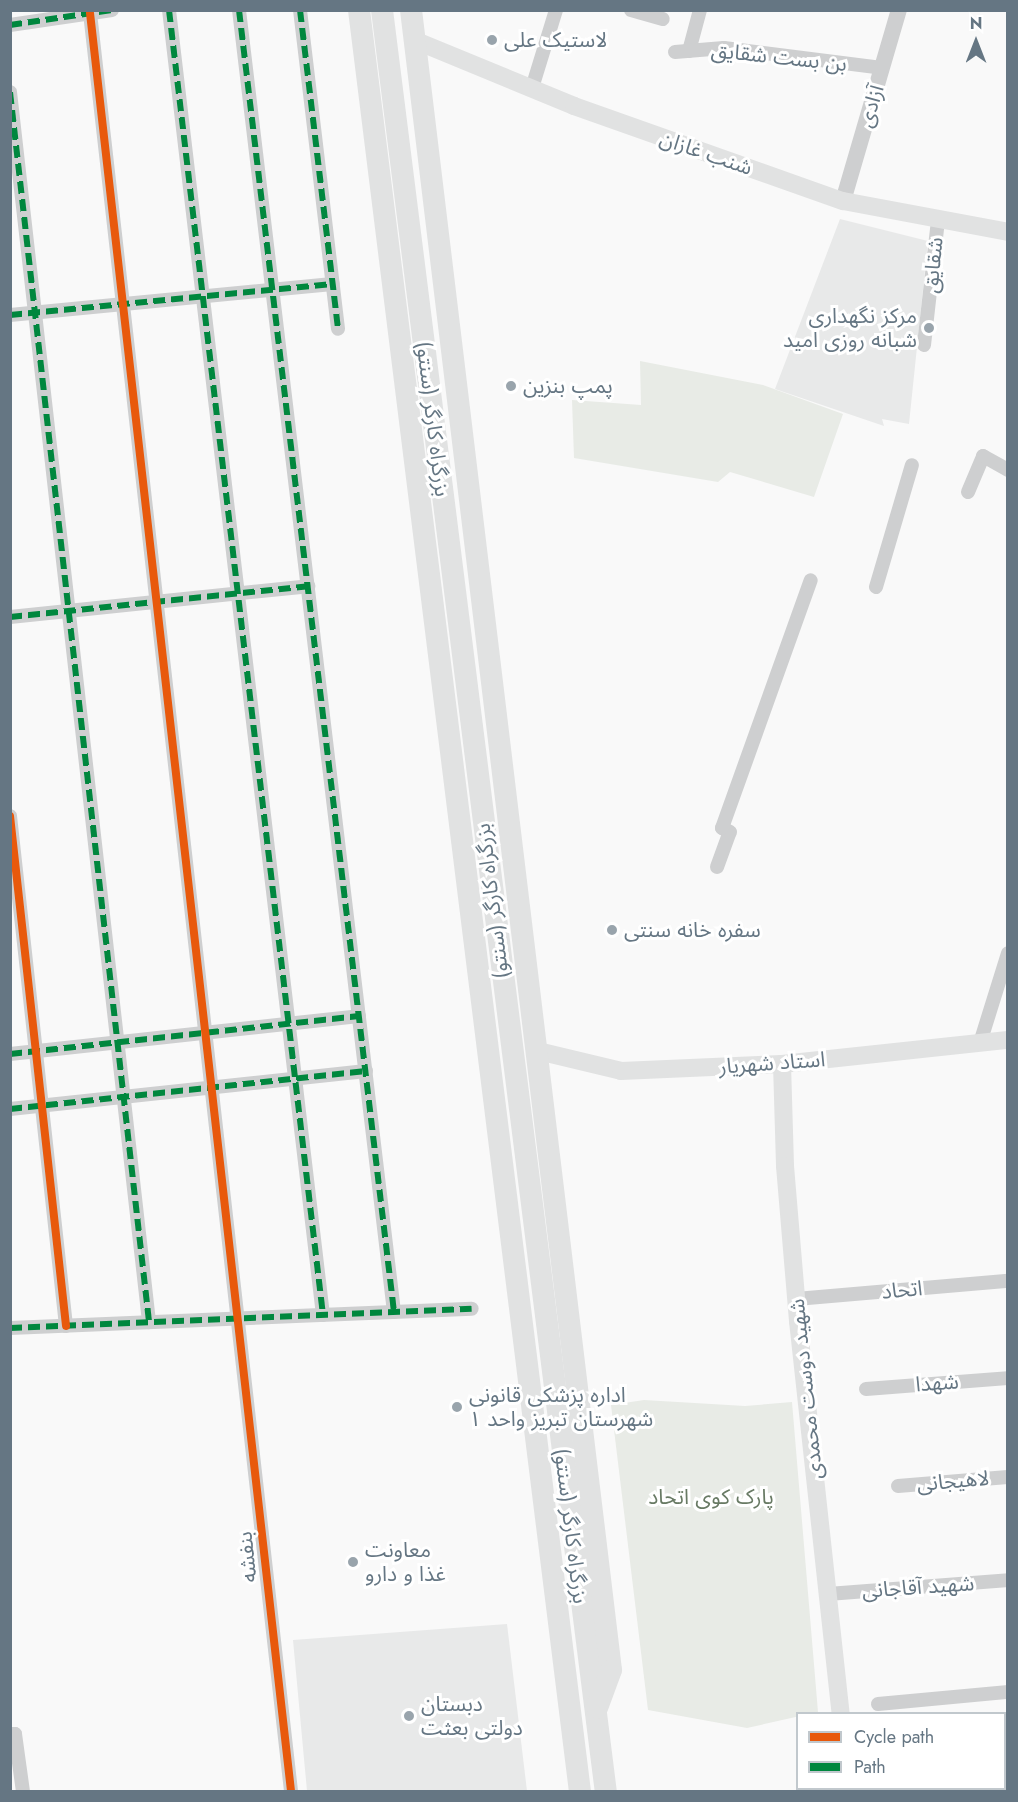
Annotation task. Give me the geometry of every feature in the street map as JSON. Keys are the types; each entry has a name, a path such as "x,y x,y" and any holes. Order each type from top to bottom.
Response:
{"highway":[{"name":"بزرگراه کارگر (سنتو)","path":"359,10 580,1791"},
{"name":"بزرگراه کارگر (سنتو)","path":"382,10 606,1791"},
{"path":"411,10 538,1051 610,1670 596,1713"},
{"path":"430,397 457,394"}],"main road":[{"name":"شنب غازان","path":"414,40 532,88 843,201 1008,232"},
{"name":"استاد شهریار","path":"538,1051 621,1071 782,1064 1008,1040"},
{"name":"شهید دوست محمدی","path":"782,1064 785,1166 796,1299 841,1712"}],"street":[{"path":"10,24 112,10"},
{"path":"169,10 323,1315"},
{"path":"239,10 394,1312"},
{"path":"300,10 338,329"},
{"path":"532,88 556,10"},
{"path":"631,10 663,19"},
{"name":"بن بست شقایق","path":"700,10 682,51 724,48 882,68"},
{"name":"آزادی","path":"843,201 882,68 895,12"},
{"name":"بنفشه","path":"90,14 291,1791"},
{"path":"10,92 149,1322"},
{"name":"شقایق","path":"924,345 938,220"},
{"path":"10,315 333,285"},
{"path":"968,492 983,456 1008,470"},
{"path":"876,587 912,465"},
{"path":"717,867 730,832 722,828 811,580"},
{"path":"10,617 308,586"},
{"path":"10,816 38,1051 66,1326"},
{"path":"980,1043 1008,953"},
{"path":"10,1054 359,1016"},
{"path":"10,1109 366,1071"},
{"name":"اتحاد","path":"796,1299 1008,1281"},
{"path":"10,1328 472,1309"},
{"name":"شهدا","path":"866,1389 1008,1378"},
{"name":"لاهیجانی","path":"898,1486 1008,1477"},
{"name":"شهید آقاجانی","path":"828,1594 1008,1580"},
{"path":"878,1704 1008,1692"},
{"path":"10,1734 15,1734 23,1791"}],"shaded area":[{"path":"840,219 928,241 909,424 882,419 884,426 775,389"},
{"name":"دبستان دولتی بعثت","path":"507,1624 527,1791 307,1791 293,1640"}],"green space":[{"path":"640,361 763,385 843,414 814,497 730,472 718,482 574,458 572,400 641,405"},
{"name":"پارک کوی اتحاد","path":"644,1400 745,1406 792,1402 818,1712 796,1712 796,1717 747,1728 648,1710 611,1405"}],"marked path":[{"path":"10,25 112,10"},
{"path":"169,10 323,1315"},
{"path":"239,10 394,1312"},
{"path":"300,10 338,329"},
{"path":"10,92 149,1322"},
{"path":"10,315 333,284"},
{"path":"10,617 308,586"},
{"path":"10,1054 359,1016"},
{"path":"10,1109 366,1071"},
{"path":"10,1328 472,1309"}],"cycle path":[{"path":"90,13 291,1792"},
{"path":"10,816 66,1326"}],"place":[{"name":"لاستیک علی","path":"492,40"},
{"name":"مرکز نگهداری شبانه روزی امید","path":"929,328"},
{"name":"پمپ بنزین","path":"511,386"},
{"name":"سفره خانه سنتی","path":"612,930"},
{"name":"اداره پزشکی قانونی شهرستان تبریز واحد ۱","path":"457,1407"},
{"name":"معاونت غذا و دارو","path":"353,1562"},
{"name":"دبستان دولتی بعثت","path":"409,1716"}]}
